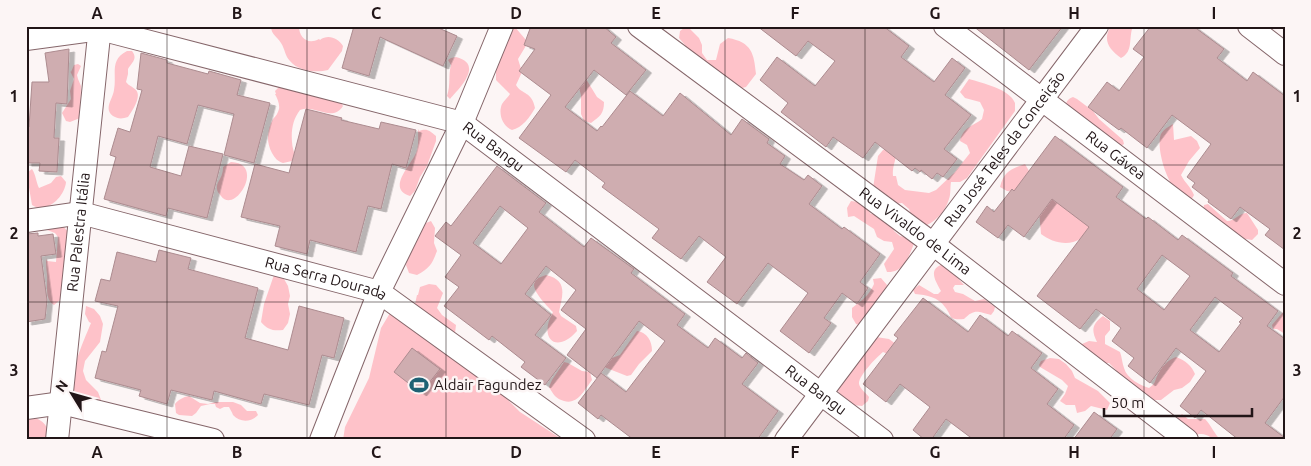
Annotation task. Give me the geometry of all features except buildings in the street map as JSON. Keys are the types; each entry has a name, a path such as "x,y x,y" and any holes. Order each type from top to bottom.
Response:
{"street":[{"path":"320,440 379,292 462,123 502,26"},
{"name":"Rua Vivaldo de Lima","path":"639,26 933,244 1187,440"},
{"name":"Rua Gávea","path":"946,26 1285,284"},
{"name":"Rua José Teles da Conceição","path":"786,440 1097,26"},
{"path":"1249,26 1285,54"},
{"name":"Rua Bangu","path":"26,39 100,28 462,123 882,440"},
{"name":"Rua Palestra Itália","path":"57,440 100,28"},
{"name":"Rua Serra Dourada","path":"26,221 81,213 379,292 584,440"},
{"path":"26,408 62,402 213,440"}],"shaded area":[{"path":"271,26 299,26 302,37 308,41 320,40 326,37 333,38 343,46 342,51 328,70 313,71 302,69 288,59"},
{"path":"507,26 514,26 526,40 527,44 518,59 522,72 516,85 532,99 535,108 522,125 512,130 503,122 500,111 502,104 510,94 496,80 496,62"},
{"path":"687,26 699,38 702,45 702,53 707,60 716,60 720,44 728,38 742,42 747,46 753,55 756,74 746,87 738,89 693,59 679,38 680,31"},
{"path":"1111,26 1133,26 1128,52 1121,58 1108,44 1107,36"},
{"path":"127,51 132,51 134,58 128,69 126,82 136,90 138,96 136,104 128,117 120,118 110,113 109,107 115,84 116,63 121,55"},
{"path":"456,57 464,60 469,70 464,83 450,99 447,96 451,65 448,60"},
{"path":"78,64 81,66 77,75 81,86 80,118 70,122 66,121 62,113 71,99 70,91 74,79 70,71 74,65"},
{"path":"583,74 597,97 604,102 601,114 591,123 584,121 581,114 579,88"},
{"path":"969,79 995,87 1008,94 1015,103 1015,111 967,178 960,182 951,182 950,197 946,207 938,217 927,225 912,216 909,209 902,203 893,204 873,188 878,156 883,150 890,148 897,151 893,176 896,176 898,185 905,190 929,193 936,190 955,172 970,153 967,145 960,141 961,136 966,130 982,119 984,110 980,102 965,98 960,92"},
{"path":"281,85 341,103 343,106 334,113 312,109 300,110 292,129 295,159 283,163 274,156 268,140 269,127 279,109 275,91"},
{"path":"1073,97 1093,111 1099,119 1123,140 1124,144 1121,146 1066,106 1068,100"},
{"path":"1173,124 1174,140 1191,136 1197,141 1200,148 1189,161 1181,175 1194,195 1190,202 1173,186 1162,161 1161,134"},
{"path":"418,129 419,131 430,131 436,136 436,141 427,166 420,177 415,191 410,196 403,193 400,188 400,182 417,150"},
{"path":"231,162 241,165 246,170 247,178 240,194 233,199 227,200 217,191 217,187 223,167"},
{"path":"1025,164 1029,171 1028,174 1097,221 1083,237 1070,243 1065,243 1045,237 1041,234 1039,210 1022,193 1007,191 1000,187 1009,171"},
{"path":"32,169 39,188 51,183 56,177 61,176 66,182 59,198 44,208 32,205 27,176 28,172"},
{"path":"851,201 858,202 871,214 878,212 891,223 894,231 914,243 902,267 887,272 884,264 894,249 892,242 884,241 877,237 874,229 854,216 848,217 847,208"},
{"path":"1208,204 1227,221 1247,213 1258,230 1258,234 1252,240 1227,236 1203,211 1204,205"},
{"path":"431,221 435,228 434,243 437,251 428,268 417,275 409,273 406,265 410,249 421,225"},
{"path":"47,226 63,226 69,233 61,296 60,300 54,305 48,295 46,258 47,261 56,262 58,237 55,233 47,230"},
{"path":"946,265 964,285 955,285 953,288 955,292 975,301 984,299 995,307 991,315 976,312 964,319 955,319 951,317 945,307 936,299 915,294 913,290 919,285 934,294 938,294 941,291 935,280 934,273 937,267"},
{"path":"275,272 284,279 290,296 288,304 290,314 288,323 283,330 271,329 261,322 264,304"},
{"path":"546,275 553,277 561,285 562,295 559,312 561,316 576,326 577,331 562,342 556,342 548,336 547,329 553,312 536,292 534,284 538,278"},
{"path":"881,278 887,285 885,293 873,304 872,311 863,326 856,324 852,317 852,308 870,292 874,284 873,279"},
{"path":"429,284 436,285 443,293 437,308 442,315 456,325 455,333 449,337 417,312 415,304 420,287"},
{"path":"86,306 94,309 100,316 103,324 100,342 85,361 83,371 86,380 98,392 101,400 93,403 77,395 73,383 78,356 91,323 85,314"},
{"path":"1284,311 1285,334 1277,329 1273,329 1272,325"},
{"name":"Aldair Fagundez","path":"390,313 486,378 520,412 563,440 343,440 345,427 369,378 381,328"},
{"path":"1103,316 1110,321 1110,330 1105,336 1105,344 1120,352 1123,366 1134,381 1149,388 1154,383 1163,366 1176,357 1188,364 1195,374 1190,382 1182,388 1174,390 1161,400 1153,400 1120,378 1116,370 1109,363 1102,363 1083,353 1082,344 1089,341 1097,342 1093,331 1097,322"},
{"path":"637,331 644,333 648,338 652,351 631,375 627,376 604,367 612,358 620,355"},
{"path":"876,337 889,339 900,347 895,357 883,352 868,367 861,376 859,384 869,397 868,401 862,406 853,405 838,391 838,381"},
{"path":"1050,358 1059,359 1072,371 1075,378 1098,391 1110,403 1107,410 1091,406 1085,411 1077,413 1075,405 1066,405 1060,401 1068,386 1039,365 1041,361"},
{"path":"564,362 582,371 590,372 592,380 581,395 569,402 557,398 549,387"},
{"path":"189,396 200,403 233,402 241,405 247,411 256,411 258,415 246,421 236,418 229,407 220,409 215,404 210,404 201,406 192,416 179,415 176,413 175,404"},
{"path":"1182,414 1188,419 1205,419 1221,440 1202,434 1193,436 1175,420"},
{"path":"26,415 43,422 47,428 48,440 26,440"}],"place":[{"name":"Aldair Fagundez","path":"419,385"}]}
